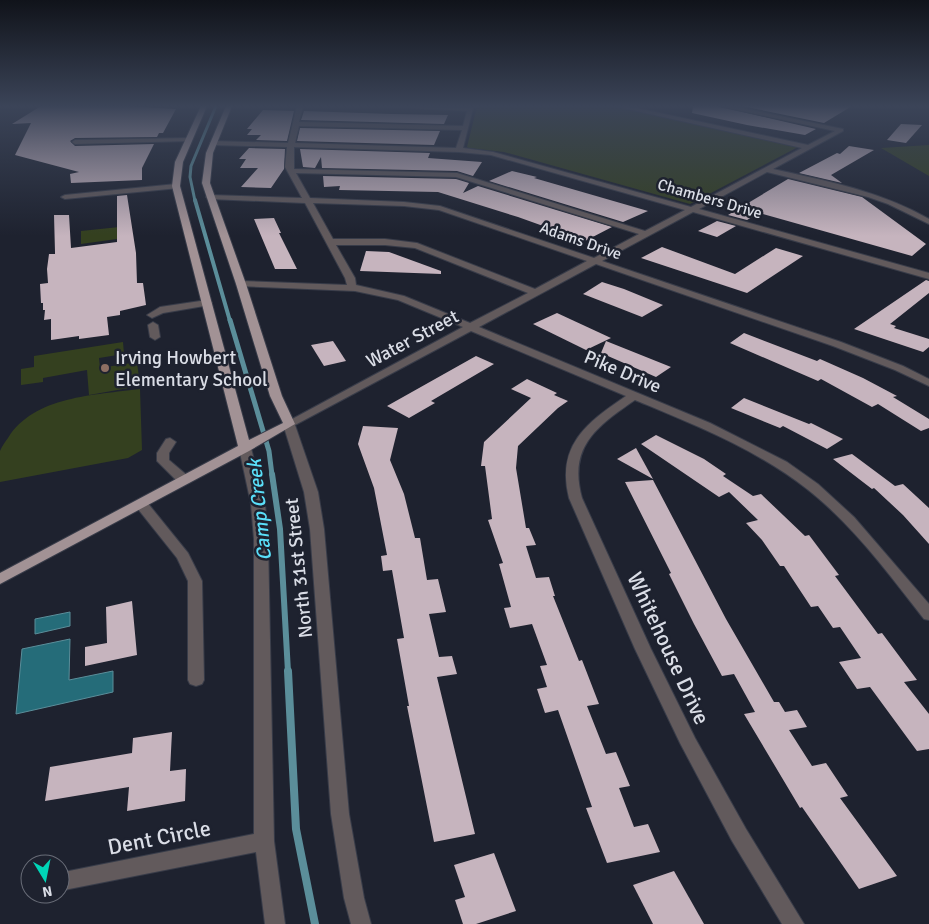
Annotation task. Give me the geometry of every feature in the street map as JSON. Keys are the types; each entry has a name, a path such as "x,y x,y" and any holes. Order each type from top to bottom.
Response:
{"main road":[{"name":"North 31st Street","path":"184,149 179,162 176,186 246,448"},
{"name":"North 31st Street","path":"211,149 205,170 206,184 276,396 289,424"},
{"name":"Water Street","path":"0,579 289,424"}],"street":[{"path":"290,149 289,164 291,171 350,278 352,287"},
{"name":"Chambers Drive","path":"434,149 501,155 929,276"},
{"name":"Water Street","path":"289,424 804,149"},
{"path":"766,170 875,196 908,209 929,222"},
{"path":"291,171 457,175 647,234"},
{"path":"65,197 176,186"},
{"name":"Adams Drive","path":"210,197 404,204 440,208 837,344 899,368 929,383"},
{"path":"331,242 386,242 417,246 536,293"},
{"name":"Pike Drive","path":"240,284 352,287 377,291 401,298 749,446 794,473 848,519 929,615"},
{"path":"155,337 152,320 160,310 207,304"},
{"name":"Whitehouse Drive","path":"634,396 595,423 583,437 575,451 572,466 572,484 582,513 620,602 695,756 757,867 794,924"},
{"name":"North 31st Street","path":"289,424 311,492 317,529 340,814 354,898 361,924"},
{"path":"170,442 162,453 163,461 184,480"},
{"name":"North 31st Street","path":"246,448 258,504 261,539 264,840 275,924"},
{"path":"141,504 183,556 195,581 196,680"},
{"name":"Dent Circle","path":"70,880 264,840"}],"green space":[{"path":"479,149 794,149 690,204 504,152"},
{"path":"883,149 929,149 929,176"},
{"path":"129,226 131,237 81,244 81,231"},
{"path":"123,342 124,354 99,358 100,368 137,362 140,386 89,395 87,370 43,378 43,382 21,385 21,369 34,367 34,356"},
{"path":"140,389 142,450 128,458 0,482 0,451 19,424 33,413 67,400"}],"water":[{"path":"70,612 70,626 35,634 35,619"},
{"path":"70,639 69,680 113,671 113,692 16,714 22,649"}],"building":[{"path":"18,149 151,149 142,168 142,180 71,183 70,174 79,172 15,155"},
{"path":"248,149 285,149 284,169 271,188 241,187 258,168 240,168 246,159 239,159"},
{"path":"300,149 430,153 428,158 482,162 473,176 457,171 322,168 321,157 315,168 303,167"},
{"path":"845,149 874,150 831,175 842,183 799,173 837,153 840,154"},
{"path":"512,171 648,211 623,222 489,181"},
{"path":"323,176 456,179 469,183 463,193 478,186 612,227 585,241 518,217 438,192 339,190 340,186 324,187"},
{"path":"788,179 862,197 926,244 912,256 759,213 747,220 728,215"},
{"path":"127,195 136,253 137,283 143,283 146,305 120,311 120,315 107,317 109,335 79,339 79,336 51,340 51,319 44,320 45,310 43,310 43,303 41,303 40,284 48,283 49,254 55,254 54,215 69,215 71,248 117,242 117,196"},
{"path":"274,218 281,233 279,233 297,269 275,269 254,219"},
{"path":"717,221 736,226 717,237 698,231"},
{"path":"662,247 735,274 776,248 803,256 747,293 641,258"},
{"path":"366,251 389,252 441,271 441,274 360,271"},
{"path":"926,280 929,281 929,293 890,324 896,326 894,328 929,339 929,347 923,352 854,329"},
{"path":"602,282 663,305 642,317 583,294"},
{"path":"557,313 611,338 586,350 533,324"},
{"path":"744,333 817,361 820,359 863,378 897,396 893,397 929,419 929,428 921,431 878,404 872,407 821,379 818,381 730,343"},
{"path":"333,341 346,361 324,366 311,345"},
{"path":"606,341 671,367 656,377 601,353"},
{"path":"476,356 494,364 431,401 435,403 409,418 387,406"},
{"path":"527,379 557,393 554,395 568,401 518,446 516,468 526,528 529,528 536,545 526,546 536,578 549,577 555,596 553,596 579,661 582,660 599,704 587,706 606,754 616,752 630,786 619,788 634,827 648,824 660,852 607,863 586,808 592,807 558,710 545,713 537,689 547,687 540,666 547,665 532,624 510,628 504,608 511,607 499,564 503,563 488,520 492,519 485,466 481,466 484,442 531,398 511,389"},
{"path":"744,398 809,424 811,423 843,439 827,449 783,426 780,428 731,408"},
{"path":"363,426 398,428 390,460 404,494 415,538 420,538 427,580 438,579 446,612 429,614 439,657 452,656 457,674 437,677 475,834 434,842 407,706 409,706 397,639 404,638 392,570 383,571 381,556 387,555 374,488 358,444"},
{"path":"656,435 704,459 726,474 723,476 753,496 761,494 805,536 809,535 839,575 835,576 878,634 882,633 917,680 904,682 929,714 929,749 917,751 870,687 857,689 839,662 861,658 840,627 833,628 818,606 811,607 784,566 780,566 762,540 746,523 758,520 729,492 719,497 641,444"},
{"path":"636,448 653,479 617,459"},
{"path":"852,454 895,486 903,484 929,508 929,544 903,515 874,488 872,489 833,459"},
{"path":"653,480 726,619 774,702 779,702 785,712 797,710 807,727 789,730 812,766 826,763 848,796 840,798 897,876 859,889 802,807 800,808 744,714 755,712 734,674 722,676 694,624 669,574 671,573 625,482"},
{"path":"132,601 137,655 85,666 85,647 107,643 106,607"},
{"path":"172,732 170,771 186,769 185,801 127,811 129,787 45,801 50,767 132,753 133,738"},
{"path":"494,853 516,911 476,924 463,924 455,900 465,897 454,865"},
{"path":"674,871 704,924 653,924 633,885"}],"waterway":[{"name":"Camp Creek","path":"195,201 190,177 191,166 198,149"},
{"name":"Camp Creek","path":"195,200 230,321"},
{"name":"Camp Creek","path":"230,320 269,451 272,475"},
{"name":"Camp Creek","path":"272,474 280,529 288,672"},
{"name":"Camp Creek","path":"288,671 296,829 315,924"}],"place":[{"name":"Irving Howbert Elementary School","path":"105,368"}]}
